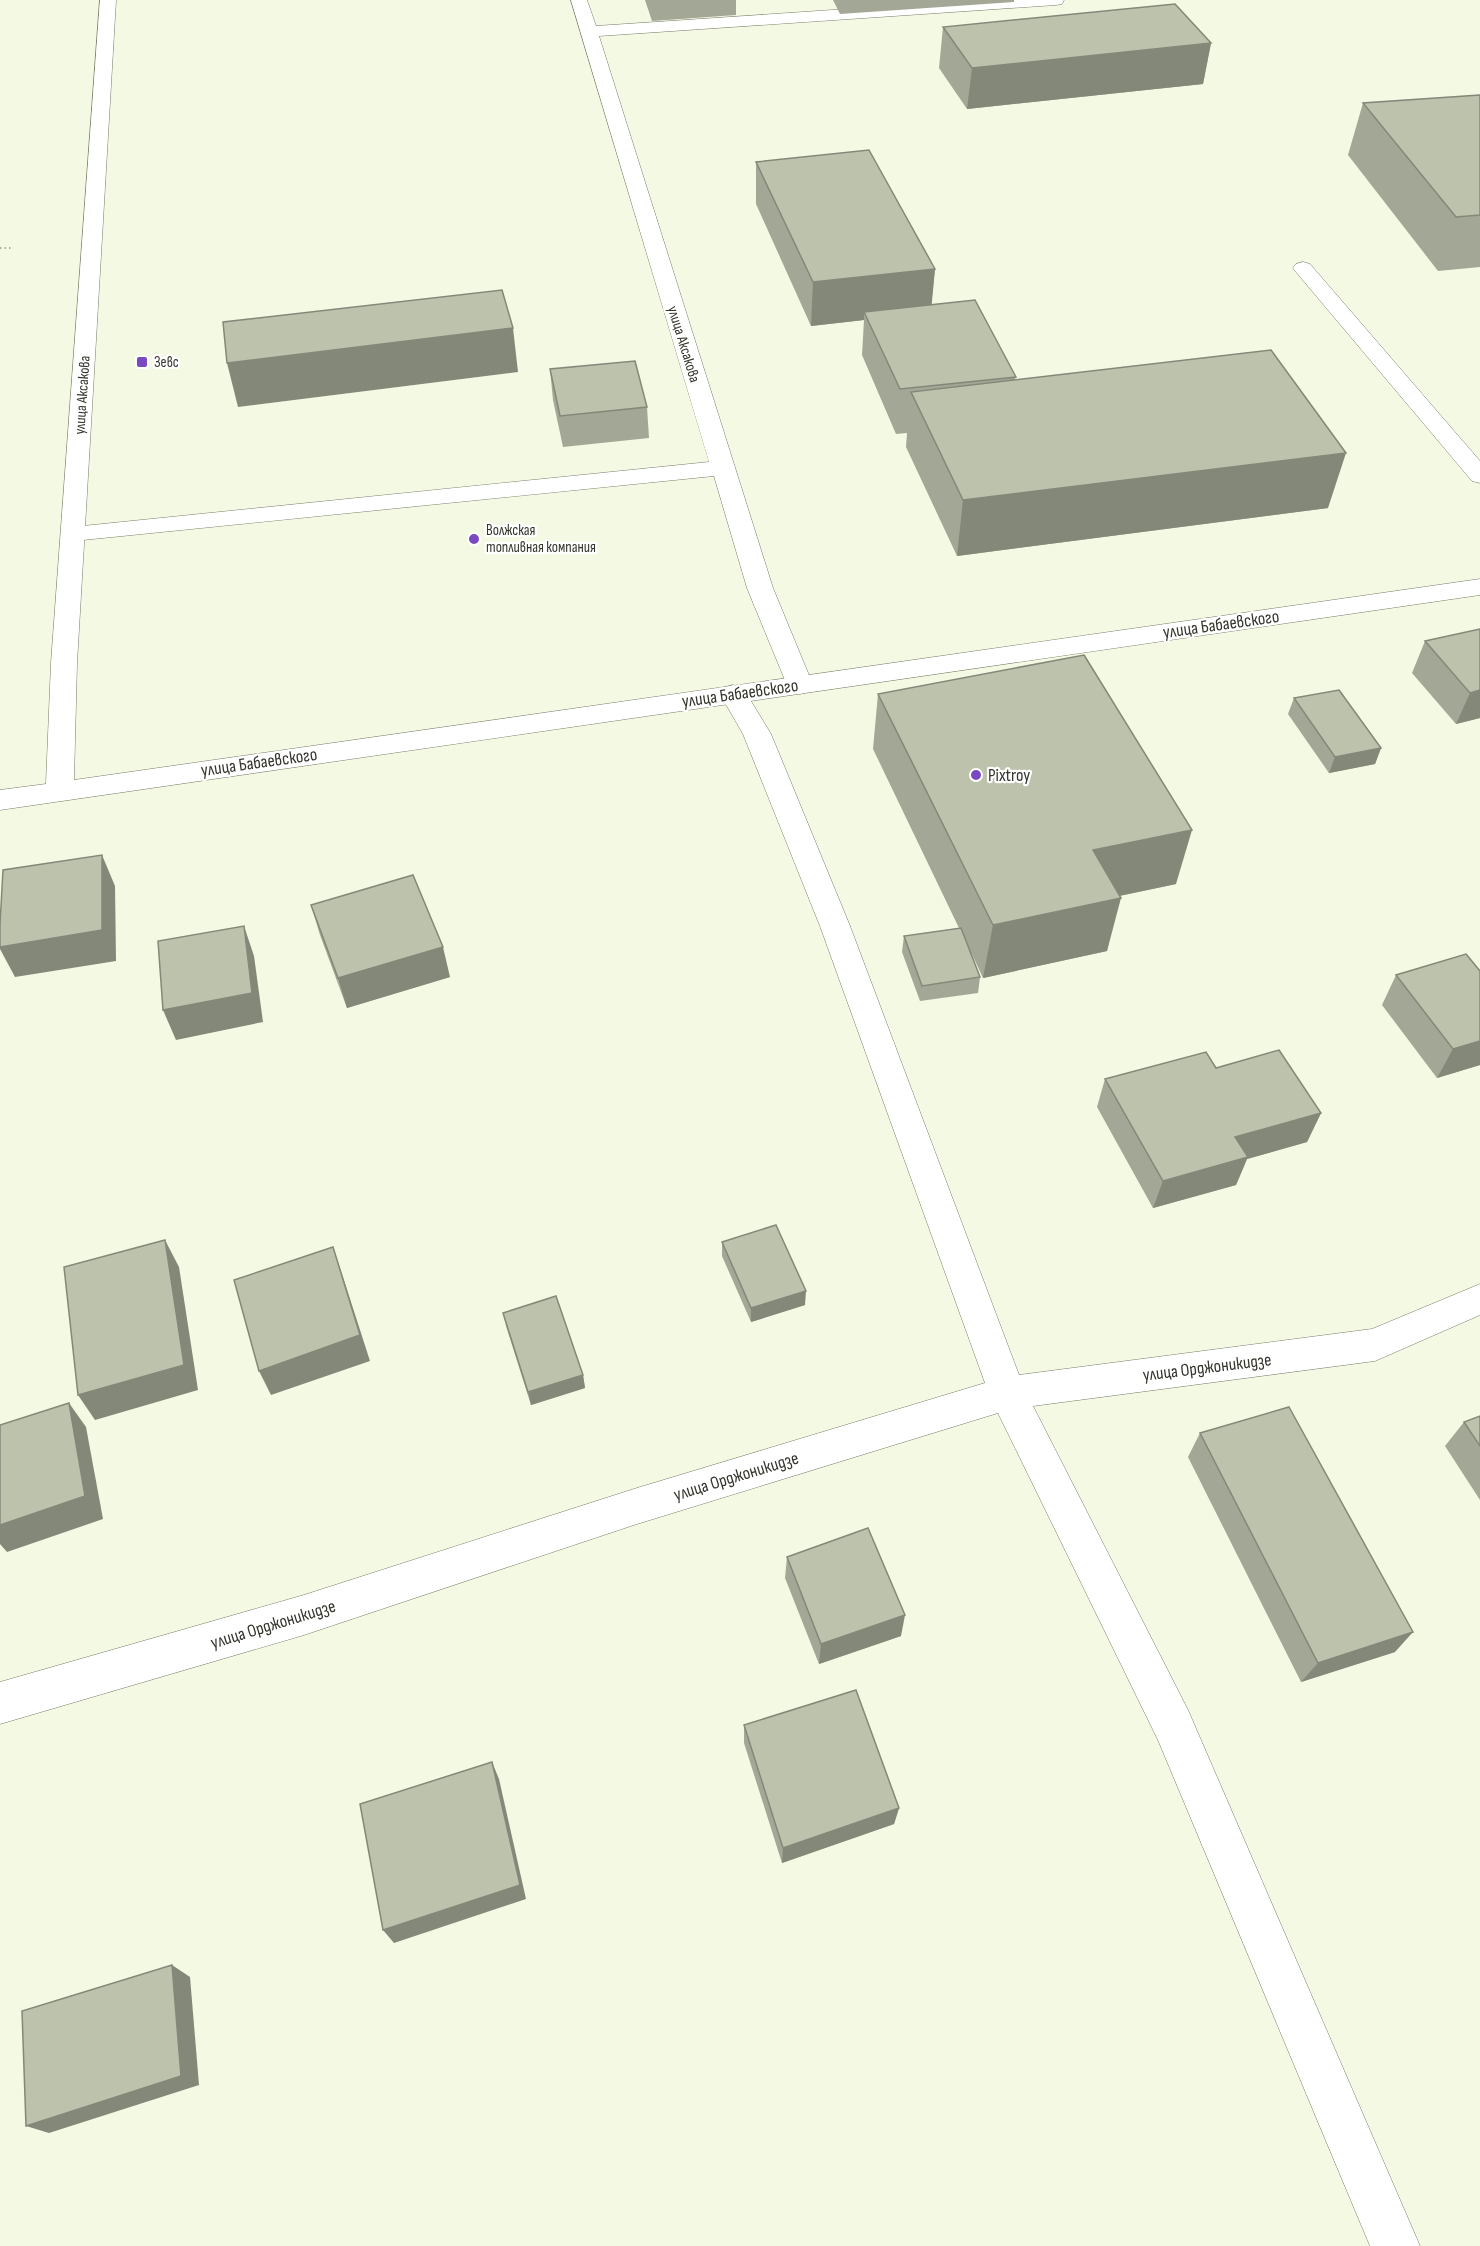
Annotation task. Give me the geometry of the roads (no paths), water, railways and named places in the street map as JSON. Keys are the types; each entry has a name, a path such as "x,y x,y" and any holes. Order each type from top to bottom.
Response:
{"street":[{"name":"улица Аксакова","path":"60,791 64,663 108,0"},
{"name":"улица Аксакова","path":"579,0 760,588 800,685"},
{"path":"588,32 1056,0"},
{"path":"1303,268 1480,476"},
{"path":"73,534 722,468"},
{"name":"улица Бабаевского","path":"0,800 1480,587"},
{"path":"733,694 757,734 836,926 1007,1393 1173,1725 1395,2246"},
{"name":"улица Орджоникидзе","path":"0,1702 304,1615 637,1506 1007,1393 1375,1345 1480,1299"}],"place":[{"name":"Зевс","path":"142,362"},
{"name":"Волжская топливная компания","path":"474,539"},
{"name":"Pixtroy","path":"976,775"}]}
